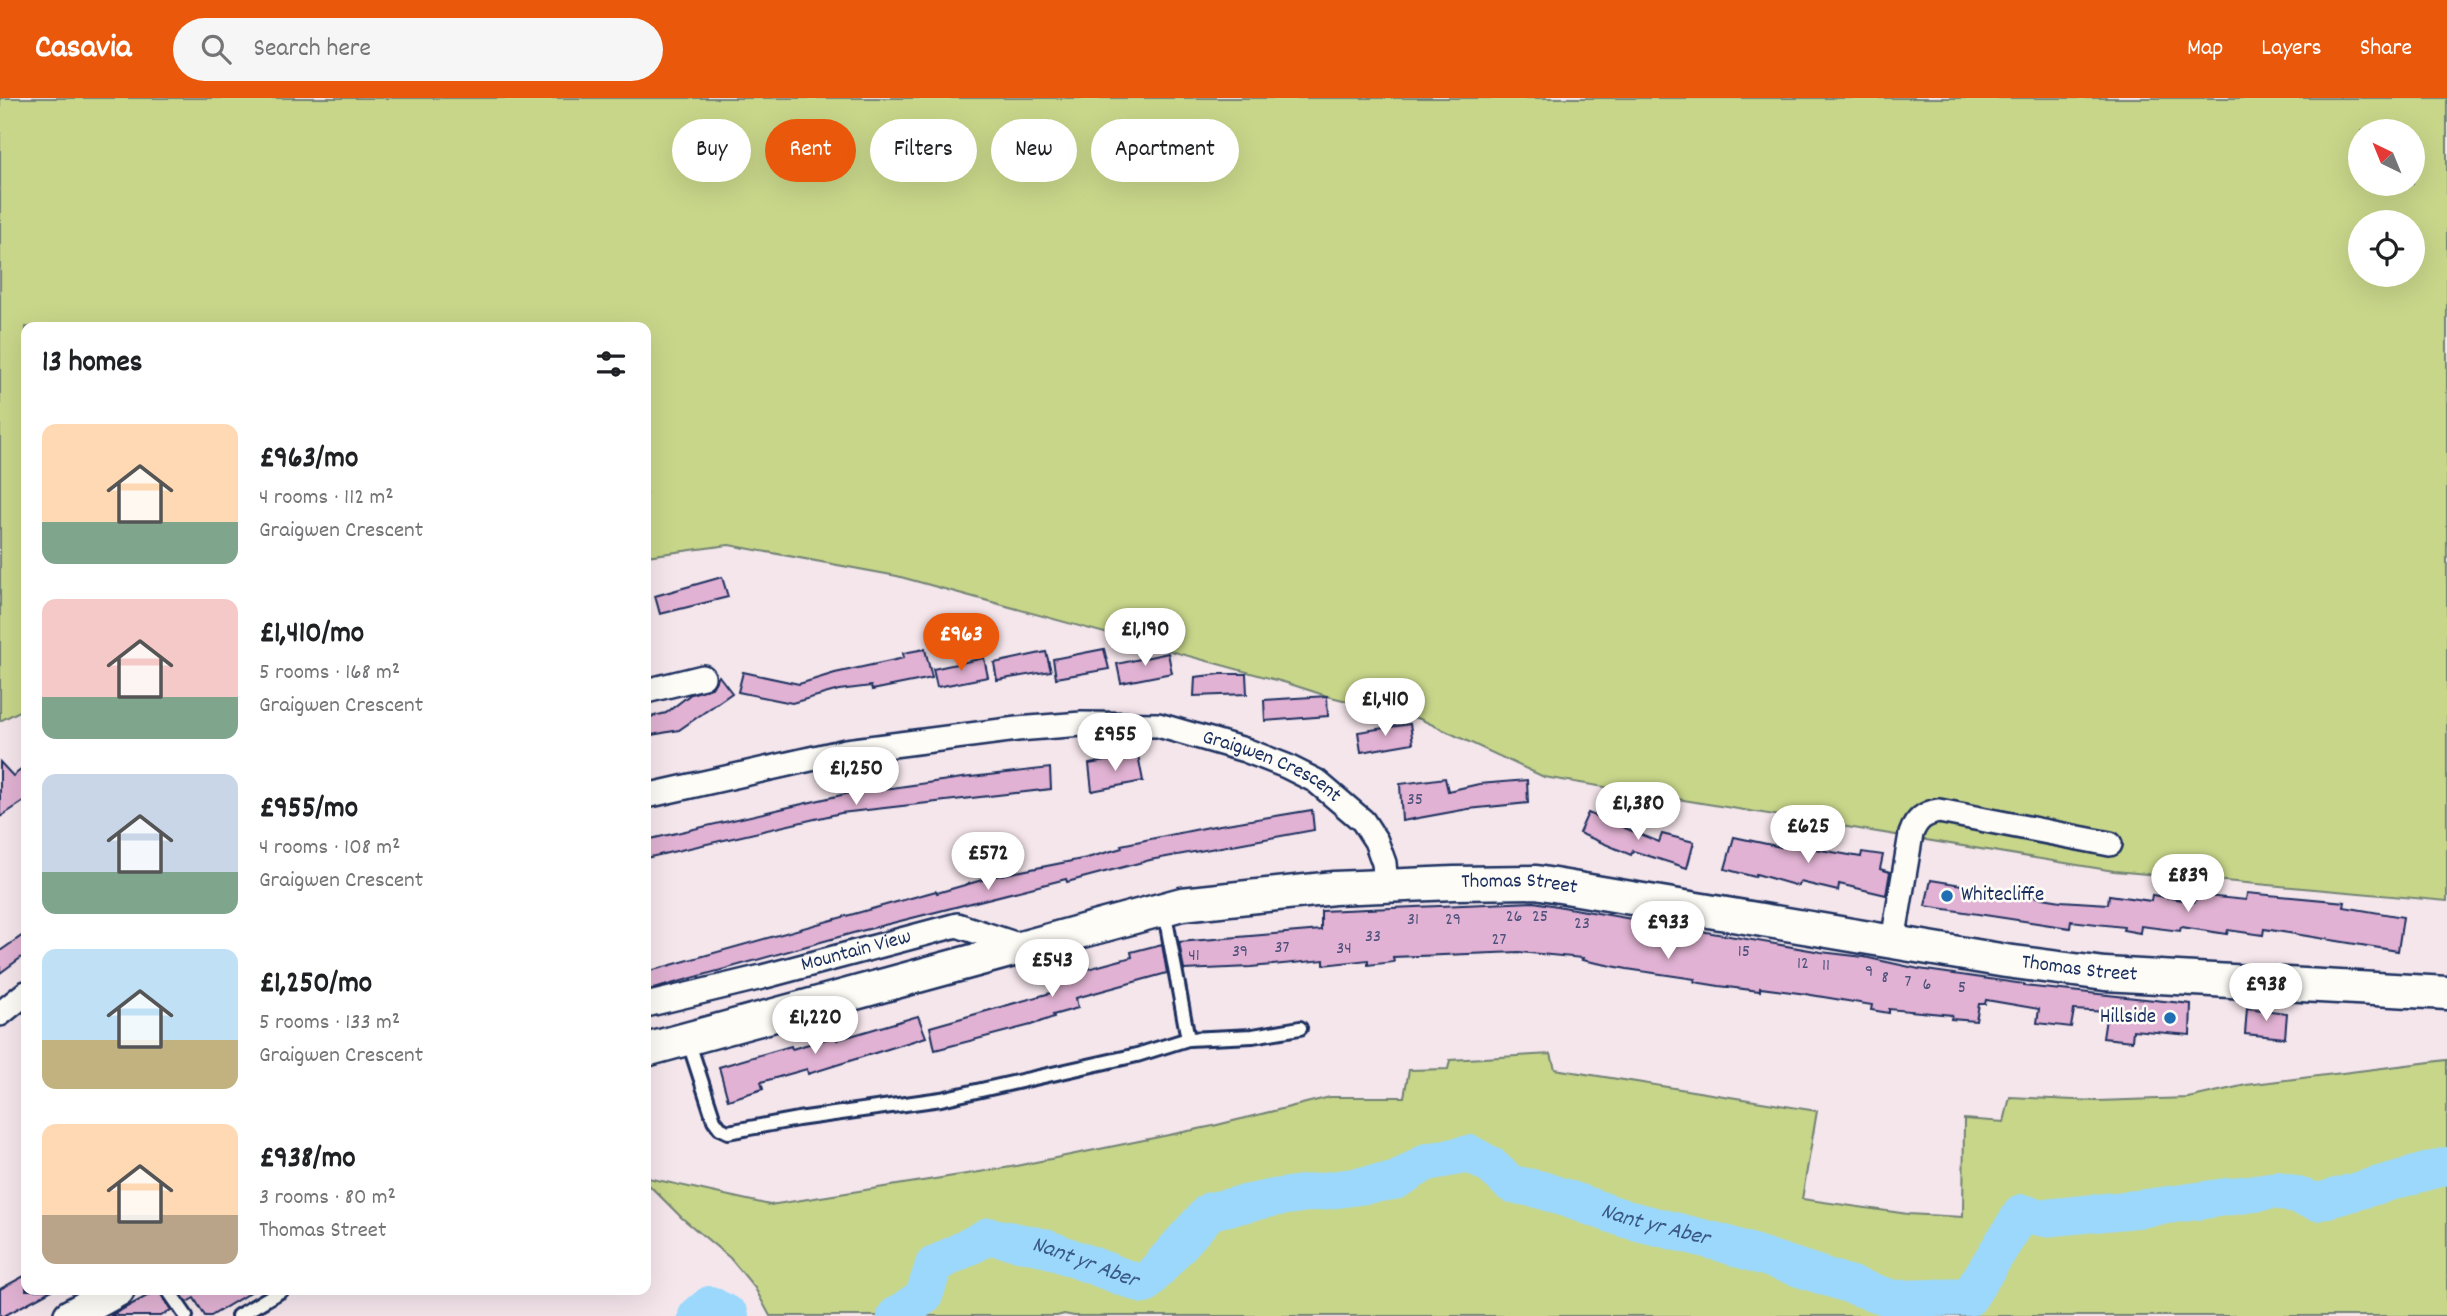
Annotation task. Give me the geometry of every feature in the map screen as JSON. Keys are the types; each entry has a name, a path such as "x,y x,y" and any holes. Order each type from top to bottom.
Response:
{"main road":[{"name":"Thomas Street","path":"651,1049 1164,908 1236,897 1386,886 1535,882 2105,975 2447,993"},
{"path":"70,1316 109,1295"}],"street":[{"path":"651,690 703,677"},
{"name":"Graigwen Crescent","path":"651,795 846,751 1017,729 1082,724 1157,725 1245,750 1316,781 1363,821 1376,841 1384,863 1386,886"},
{"path":"1894,941 1911,834 1914,825 1929,813 1939,811 2110,844"},
{"name":"Mountain View","path":"651,1004 957,925 1025,948"},
{"path":"0,1014 21,997"}],"lane":[{"path":"1164,908 1188,1039"},
{"path":"688,1040 714,1120 720,1128 729,1132 798,1119 941,1100 1137,1055 1188,1039 1253,1036 1300,1028"},
{"path":"171,1295 186,1316"},
{"path":"238,1316 274,1295"}],"green space":[{"path":"0,98 2447,98 2447,901 2114,871 1544,777 1420,719 1327,696 897,576 729,545 651,555 651,322 21,322 21,710 0,721"},
{"path":"1551,1054 1555,1069 1817,1111 1802,1199 1908,1214 1963,1217 1964,1119 2004,1122 2010,1097 2097,1101 2188,1098 2246,1085 2447,1060 2447,1316 770,1316 755,1288 730,1258 682,1218 651,1187 651,1179 770,1205 1011,1167 1213,1126 1330,1097 1404,1097 1409,1070 1448,1069 1450,1060"}],"building":[{"path":"722,577 728,597 660,614 655,596"},
{"path":"925,649 932,678 872,690 871,686 839,690 792,703 738,692 743,672 799,684 904,658 903,653"},
{"path":"1104,649 1109,669 1056,678 1053,659"},
{"path":"1046,652 1051,671 997,680 994,663"},
{"path":"1168,653 1172,673 1121,683 1117,664"},
{"path":"984,658 988,677 937,687 933,669"},
{"path":"1246,674 1247,694 1194,696 1195,677"},
{"path":"719,676 732,693 679,730 651,735 651,717 666,713 691,694 712,688"},
{"path":"1327,696 1328,716 1265,721 1264,700"},
{"path":"1410,724 1413,743 1361,752 1358,732"},
{"path":"1138,755 1143,781 1092,791 1089,764"},
{"path":"0,762 13,776 21,770 21,803 0,817"},
{"path":"1050,768 1051,789 841,813 651,857 651,839 863,790"},
{"path":"1445,778 1448,791 1479,784 1527,780 1528,803 1468,809 1402,821 1400,784"},
{"path":"1312,810 1314,830 1150,860 1067,882 1066,879 853,933 651,990 651,971 936,891 937,893 996,876 1087,858 1122,848 1121,845"},
{"path":"1588,813 1659,842 1662,834 1694,842 1687,868 1633,851 1631,855 1579,833"},
{"path":"1784,836 1810,842 1809,848 1861,857 1862,852 1883,855 1880,869 1890,872 1886,895 1839,884 1838,891 1800,882 1798,886 1756,874 1755,877 1725,869 1734,837 1781,847"},
{"path":"1931,880 1968,886 1967,892 2023,900 2024,895 2108,904 2109,895 2151,901 2152,895 2195,902 2196,895 2246,900 2247,893 2345,902 2344,907 2403,917 2398,951 2264,929 2263,935 2228,930 2227,934 2181,927 2180,931 2141,926 2140,933 2123,930 2124,927 2071,921 2070,928 1925,906"},
{"path":"1534,902 2024,986 2191,1004 2190,1035 2133,1030 2132,1041 2103,1038 2107,1012 2074,1010 2071,1027 2037,1023 2039,1009 1986,1000 1985,1004 1979,1004 1976,1021 1951,1019 1952,1015 1889,1009 1889,1013 1871,1010 1872,1005 1760,988 1760,991 1719,986 1694,982 1695,979 1582,960 1583,958 1519,952 1393,957 1394,962 1368,965 1368,960 1324,965 1324,960 1184,970 1179,942 1321,930 1321,911"},
{"path":"21,936 21,958 0,973 0,951"},
{"path":"1162,944 1167,973 1076,998 1078,1008 1031,1025 935,1050 930,1027 1054,992 1051,979 1132,957 1131,952"},
{"path":"2247,1008 2287,1013 2285,1038 2245,1034"},
{"path":"918,1016 926,1037 808,1074 807,1069 761,1082 763,1089 728,1100 719,1067 791,1046 792,1049 836,1036 837,1040"},
{"path":"21,1278 21,1295 43,1295 0,1316 0,1289"},
{"path":"149,1295 161,1295 171,1310 161,1316 110,1316"},
{"path":"182,1295 246,1295 211,1316 205,1316 194,1298 187,1302"}],"waterway":[{"name":"Nant yr Aber","path":"896,1316 924,1296 934,1265 989,1236 1043,1247 1144,1285 1210,1211 1273,1198 1395,1181 1427,1162 1470,1154 1490,1165 1511,1184 1542,1190 1626,1219 1722,1243 1894,1299 1969,1297 2022,1213 2044,1218 2146,1208 2277,1190 2318,1202 2447,1166"},
{"name":"Nant yr Aber","path":"697,1316 710,1305 730,1316"}],"place":[{"name":"Whitecliffe","path":"1947,896"},
{"name":"Hillside","path":"2170,1018"}]}
